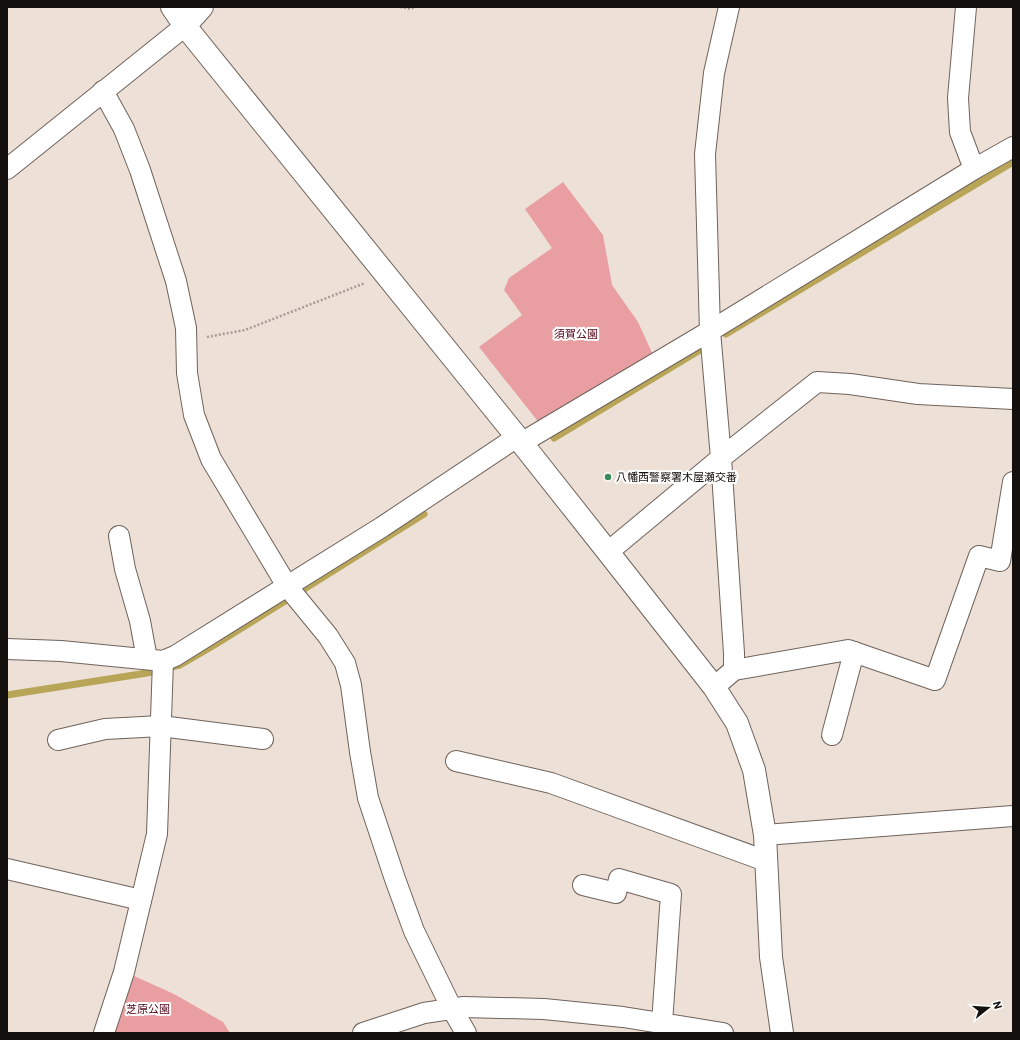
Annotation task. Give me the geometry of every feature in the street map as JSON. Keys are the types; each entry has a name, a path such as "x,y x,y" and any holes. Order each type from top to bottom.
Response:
{"street":[{"path":"172,7 185,26 608,552 714,687 737,724 754,770 765,835 771,958 782,1033"},
{"path":"7,169 185,26 202,7"},
{"path":"729,7 714,73 705,154 710,331 721,458 733,632 734,670"},
{"path":"966,7 958,98 960,132 974,169"},
{"path":"103,91 124,129 140,170 176,281 186,328 187,373 194,415 211,458 292,591 328,636 345,663 351,685 368,798 394,880 414,930 452,1009 466,1033"},
{"path":"7,649 61,651 159,665 292,591 382,527 519,440 710,331 974,169 1013,147"},
{"path":"608,552 721,458 817,382 850,384 918,394 1013,399"},
{"path":"714,687 734,670 848,650 935,680 979,556 1000,561 1013,482"},
{"path":"104,1033 124,972 157,834 161,726 159,665 140,621 125,570 119,536"},
{"path":"832,735 854,652"},
{"path":"58,740 105,729 161,726 263,739"},
{"path":"456,761 551,783 766,861"},
{"path":"765,835 1013,816"},
{"path":"7,869 141,900"},
{"path":"583,885 616,893 619,880 671,894 662,1023"},
{"path":"363,1033 424,1012 464,1007 544,1009 623,1017 723,1033"}],"path":[{"path":"400,7 411,9 414,7"},
{"path":"187,341 245,330 386,276"}],"green space":[{"name":"須賀公園","path":"563,182 603,235 612,285 638,322 653,355 540,424 479,347 522,315 504,290 509,278 552,248 525,209"},
{"name":"芝原公園","path":"134,976 174,994 223,1022 230,1033 114,1033"}],"waterway":[{"path":"726,334 1013,162"},
{"path":"554,438 705,347"},
{"path":"171,667 180,665 216,644 424,514"},
{"path":"7,695 161,670"}],"place":[{"name":"八幡西警察署木屋瀬交番","path":"608,477"}]}
